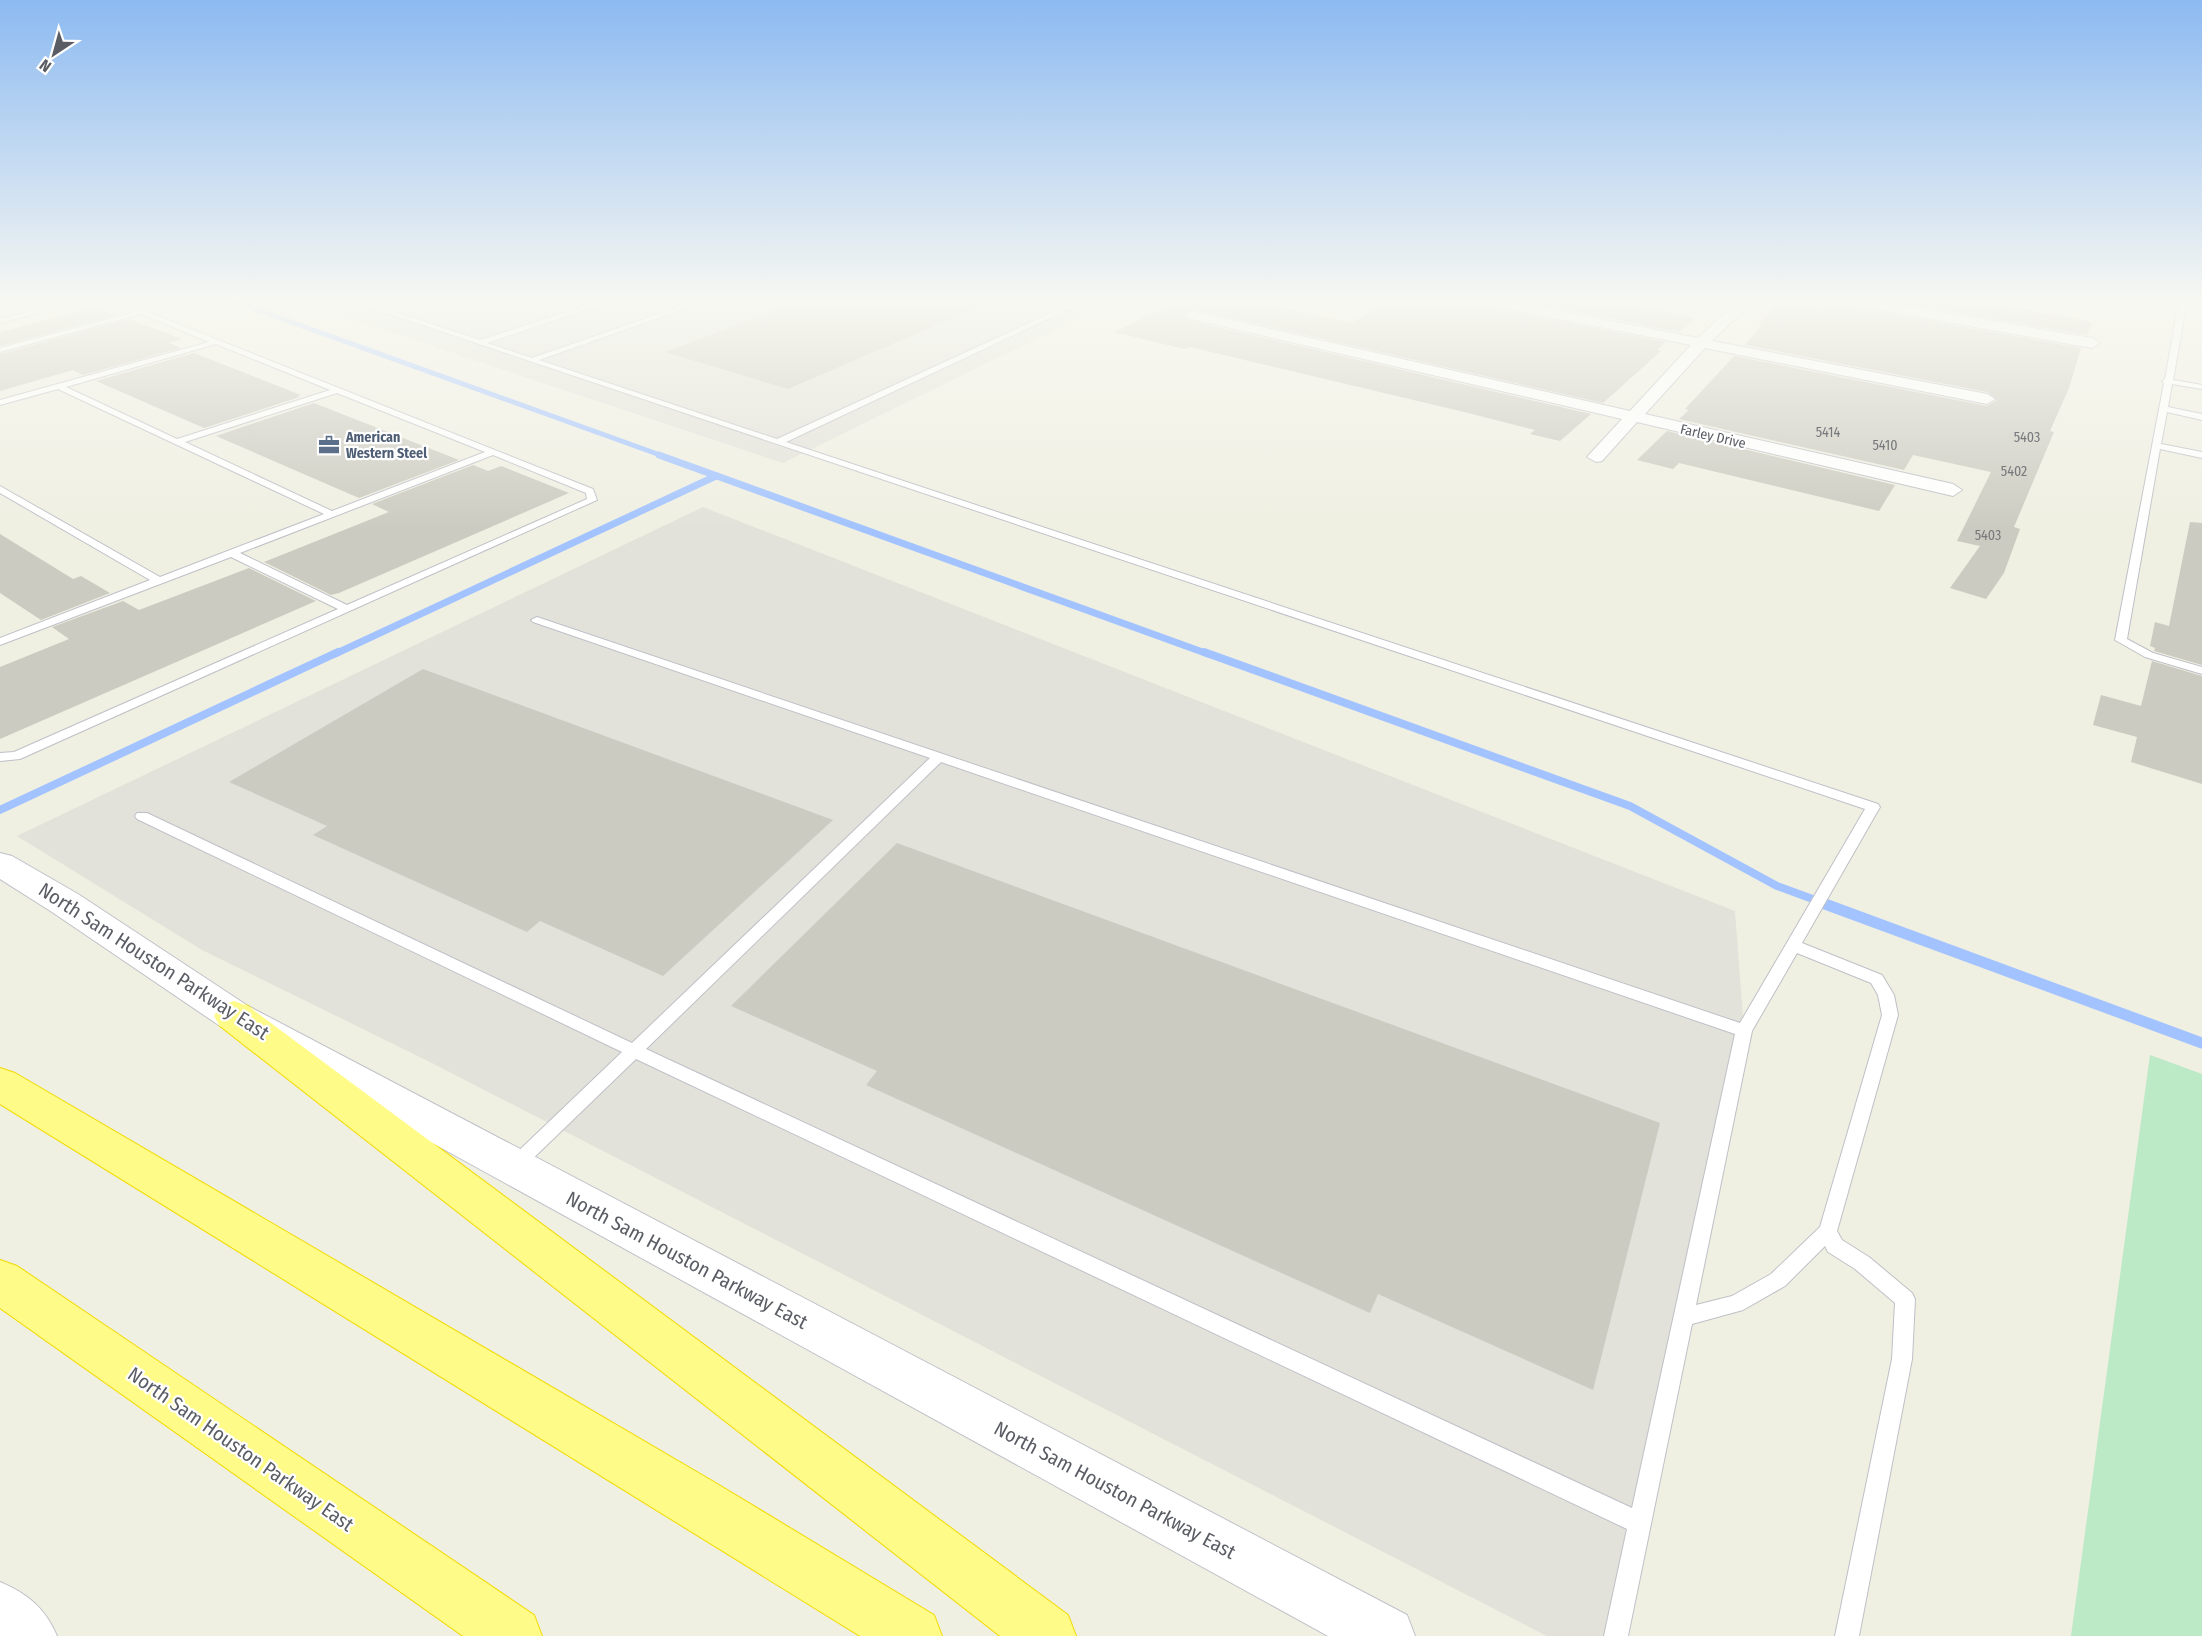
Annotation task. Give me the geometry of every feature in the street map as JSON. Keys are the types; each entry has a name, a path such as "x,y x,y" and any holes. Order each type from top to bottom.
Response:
{"highway":[{"path":"234,1016 1047,1636"},
{"path":"0,1084 695,1501 914,1636"},
{"name":"North Sam Houston Parkway East","path":"0,1281 513,1636"}],"main road":[{"name":"North Sam Houston Parkway East","path":"0,864 65,903 234,1016 1386,1636"},
{"path":"0,1611 28,1636"}],"street":[{"name":"Farley Drive","path":"1460,377 1953,490"},
{"path":"1596,457 1670,377"},
{"path":"1876,377 1987,399"}],"lane":[{"path":"0,403 89,377"},
{"path":"0,757 16,756 592,500 590,490 306,377"},
{"path":"584,377 1873,807 1743,1030 1616,1636"},
{"path":"778,442 918,377"},
{"path":"2167,377 2157,446 2121,640 2149,655 2202,671"},
{"path":"2166,381 2202,387"},
{"path":"58,386 331,514"},
{"path":"177,442 338,390"},
{"path":"2162,408 2202,417"},
{"path":"2157,446 2202,455"},
{"path":"0,642 494,452"},
{"path":"0,489 159,581"},
{"path":"0,500 12,496"},
{"path":"232,553 346,609"},
{"path":"537,620 1743,1030"},
{"path":"514,1166 939,757"},
{"path":"142,816 634,1051 1640,1523"},
{"path":"1683,1317 1736,1304 1778,1280 1828,1231 1890,1015 1886,995 1877,979 1793,945"},
{"path":"1828,1231 1835,1246 1862,1263 1905,1299 1902,1359 1847,1636"}],"shaded area":[{"path":"526,377 958,377 783,463"},
{"path":"703,507 1735,911 1744,1031 1616,1636 1547,1636 428,1061 202,950 17,836"}],"green space":[{"path":"2150,1055 2202,1074 2202,1636 2071,1636"}],"building":[{"path":"0,377 47,377 0,391"},
{"path":"109,377 256,377 301,395 204,428 96,381"},
{"path":"749,377 815,377 788,389"},
{"path":"1318,377 1433,377 1591,414 1560,441 1530,434 1535,430"},
{"path":"1491,377 1632,377 1603,403"},
{"path":"1714,377 1842,377 1987,406 1997,400 1987,392 1912,377 2072,377 2050,431 2054,432 2014,527 2020,529 2004,573 1986,599 1950,588 1980,546 1957,541 1991,472 1913,455 1904,470 1679,419 1689,410 1685,409"},
{"name":"American Western Steel","path":"314,403 459,460 359,498 216,436"},
{"path":"1667,431 1895,485 1879,511 1679,463 1673,469 1637,460"},
{"path":"473,465 488,471 501,466 569,493 331,595 264,562 389,512 372,504"},
{"path":"2190,522 2202,523 2202,665 2154,651 2155,648 2150,646 2155,622 2169,626"},
{"path":"0,534 73,579 81,576 110,593 41,620 0,593"},
{"path":"249,568 316,601 0,739 0,667 69,639 52,627 123,601 139,610"},
{"path":"2152,661 2202,676 2202,784 2131,762 2137,737 2093,725 2101,695 2141,706"},
{"path":"423,669 833,820 663,976 540,921 527,932 313,835 327,826 229,782"},
{"path":"897,843 1660,1123 1593,1390 1378,1294 1370,1313 866,1085 877,1071 731,1006"}],"waterway":[{"path":"445,377 663,456"},
{"path":"659,455 1208,654"},
{"path":"335,654 716,476"},
{"path":"0,810 338,652"},
{"path":"1204,652 1630,806 1777,886 1829,905"},
{"path":"1825,904 2202,1043"}],"place":[{"name":"American Western Steel","path":"329,445"}]}
